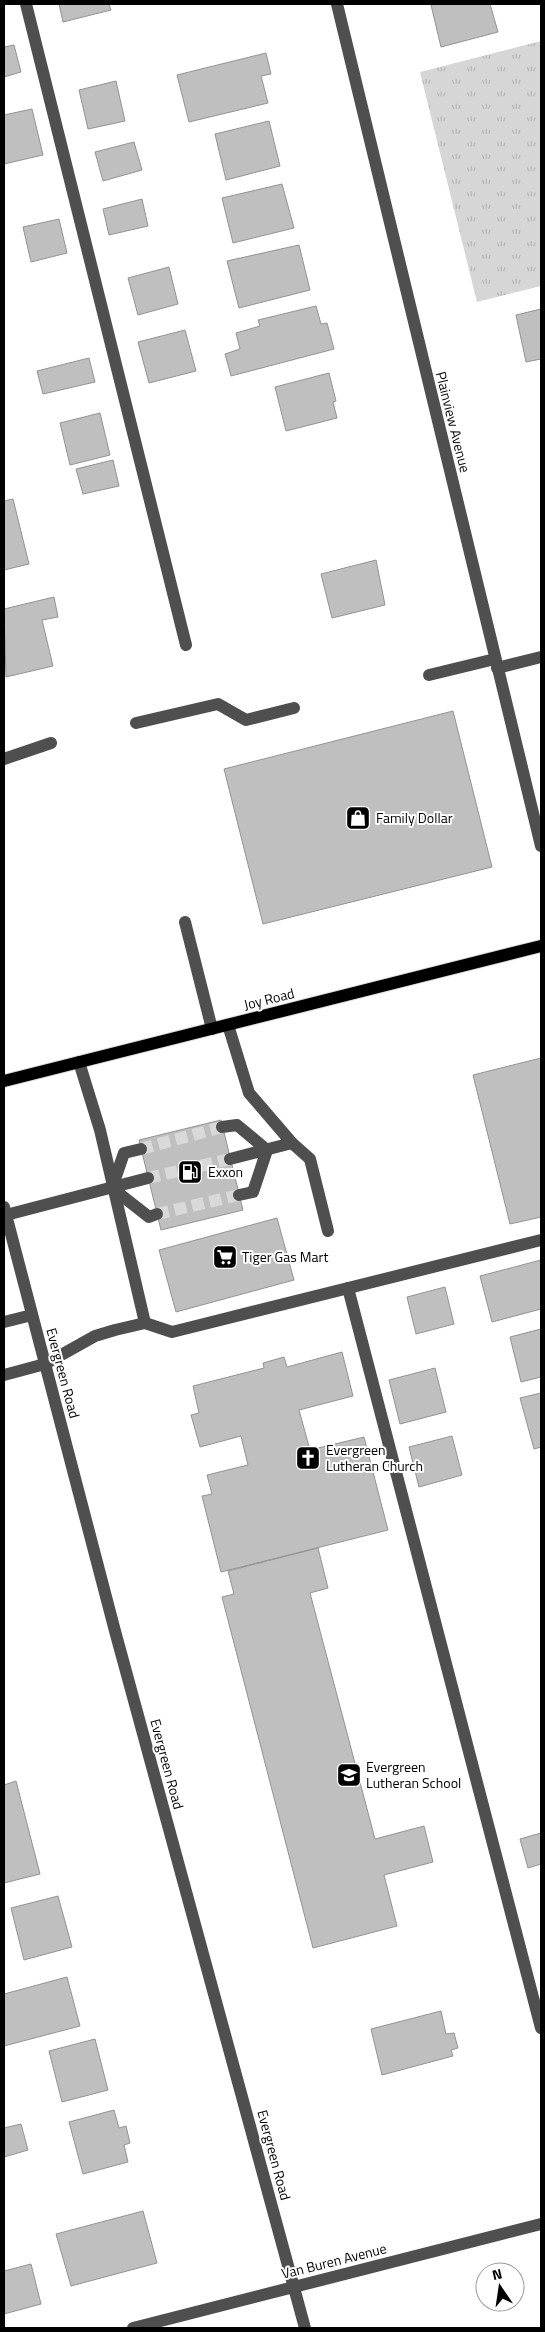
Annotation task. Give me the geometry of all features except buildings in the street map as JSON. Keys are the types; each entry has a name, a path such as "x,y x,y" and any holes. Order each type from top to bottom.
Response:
{"main road":[{"name":"Joy Road","path":"4,1081 541,946"}],"street":[{"path":"26,4 186,645"},
{"name":"Plainview Avenue","path":"337,4 541,846"},
{"path":"429,675 541,657"},
{"path":"136,723 218,704 246,720 294,708"},
{"path":"4,759 51,743"},
{"path":"185,922 212,1029"},
{"path":"228,1024 249,1094 292,1143 310,1159 328,1231"},
{"path":"78,1062 100,1130 112,1188 146,1323"},
{"path":"222,1127 237,1125 267,1150"},
{"path":"230,1159 292,1143"},
{"path":"112,1188 124,1153 141,1149"},
{"path":"239,1194 253,1192 267,1150"},
{"path":"5,1211 112,1188 148,1178"},
{"path":"112,1188 149,1217 157,1214"},
{"name":"Evergreen Road","path":"5,1211 115,1631 305,2328"},
{"path":"4,1375 45,1364 95,1336 146,1323 172,1332 541,1240"},
{"path":"348,1288 541,2028"},
{"path":"4,1322 32,1316"},
{"name":"Van Buren Avenue","path":"133,2328 541,2224"}],"green space":[{"path":"541,41 541,286 477,302 420,72"}],"tunnel":[{"path":"141,1149 222,1127"},
{"path":"148,1178 230,1159"},
{"path":"157,1214 239,1195"}],"place":[{"name":"Family Dollar","path":"358,818"},
{"name":"Exxon","path":"190,1172"},
{"name":"Tiger Gas Mart","path":"225,1257"},
{"name":"Evergreen Lutheran Church","path":"308,1458"},
{"name":"Evergreen Lutheran School","path":"349,1775"}]}
